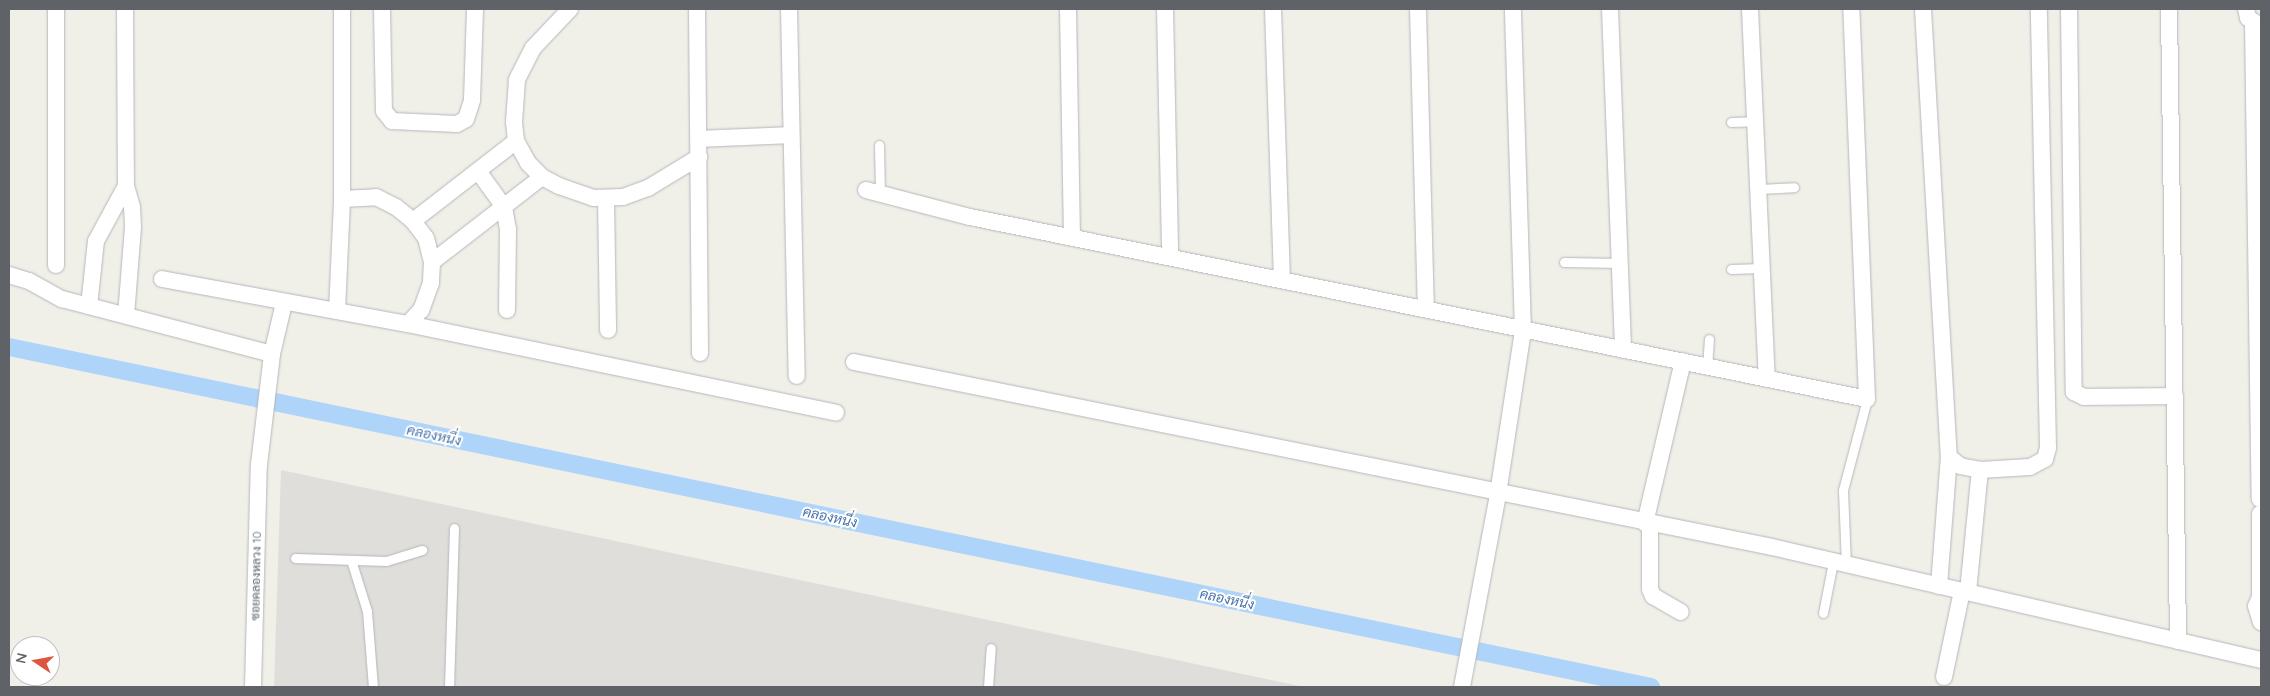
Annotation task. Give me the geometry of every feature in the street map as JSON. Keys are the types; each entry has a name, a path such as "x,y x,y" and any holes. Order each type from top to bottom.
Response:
{"street":[{"path":"56,9 56,265"},
{"path":"125,9 126,186 132,207 133,227 126,315"},
{"path":"337,311 342,199 342,9"},
{"path":"382,9 384,111 392,120 457,124 466,119 472,100 475,9"},
{"path":"570,9 533,48 517,80 516,141 528,163 542,177 593,198 622,198 648,188 699,157"},
{"path":"697,9 700,353"},
{"path":"789,9 797,376"},
{"path":"1068,9 1072,237"},
{"path":"1165,9 1170,256"},
{"path":"1273,9 1282,278"},
{"path":"1418,9 1426,309"},
{"path":"1462,687 1498,494 1523,332 1513,9"},
{"path":"1610,9 1623,350"},
{"path":"1750,9 1767,379"},
{"path":"873,192 970,217 1282,278 1523,332 1683,361 1867,399 1851,9"},
{"path":"1924,9 1948,458 1939,586"},
{"path":"1948,458 1960,466 1980,470 2030,468 2045,459 2048,448 2039,9"},
{"path":"2069,9 2074,392 2084,397 2175,396"},
{"path":"2169,9 2178,641"},
{"path":"2246,9 2257,25 2261,477 2260,596 2256,606 2261,622"},
{"path":"699,139 791,135"},
{"path":"413,221 516,141"},
{"path":"478,171 504,207 508,229 507,310"},
{"path":"432,262 542,177"},
{"path":"89,306 96,241 126,186"},
{"path":"342,199 376,198 396,207 413,221 426,238 432,262 431,284 421,310 408,324"},
{"path":"606,198 608,330"},
{"path":"9,275 29,281 62,299 126,315 271,362"},
{"path":"162,279 284,303 408,324 836,413"},
{"name":"ซอยคลองหลวง 10","path":"253,687 259,465 271,362 284,303"},
{"path":"1681,612 1653,596 1650,589 1648,524 1683,361"},
{"path":"854,362 1840,564 2261,660"},
{"path":"1944,677 1965,592 1980,470"}],"lane":[{"path":"1731,122 1755,121"},
{"path":"873,192 879,145"},
{"path":"1758,189 1794,187"},
{"path":"1564,262 1620,262"},
{"path":"1731,269 1762,268"},
{"path":"1707,367 1709,339"},
{"path":"1823,613 1840,564 1843,490 1867,399"},
{"path":"449,687 454,528"},
{"path":"295,558 386,561 422,550"},
{"path":"350,560 368,611 373,687"},
{"path":"988,687 991,648"}],"shaded area":[{"path":"281,470 1304,687 274,687"}],"waterway":[{"name":"คลองหนึ่ง","path":"9,347 1651,687"}]}
